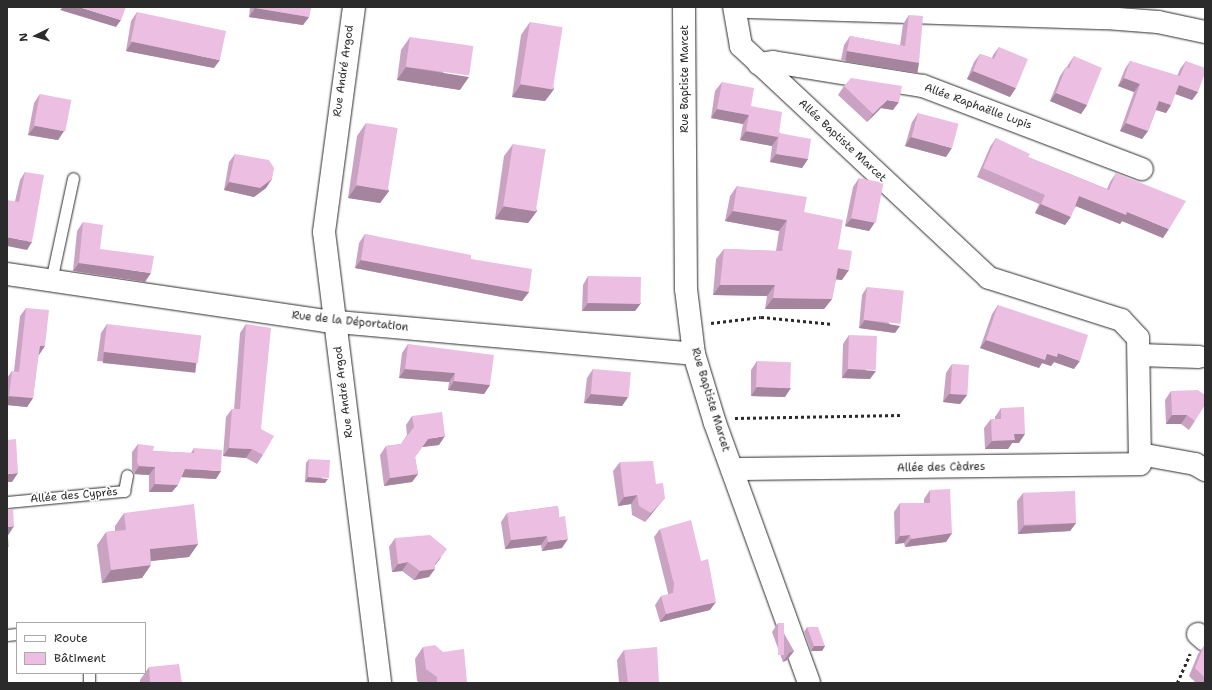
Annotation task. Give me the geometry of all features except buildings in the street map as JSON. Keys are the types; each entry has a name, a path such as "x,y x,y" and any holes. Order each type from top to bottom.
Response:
{"street":[{"name":"Rue André Argod","path":"354,7 325,206 324,232 380,683"},
{"name":"Rue Baptiste Marcet","path":"684,7 686,289 694,354 715,423 809,683"},
{"name":"Allée Baptiste Marcet","path":"734,7 741,46 989,278 1121,320 1138,338 1139,355"},
{"path":"749,7 1106,18 1158,22 1205,32"},
{"name":"Allée Raphaëlle Lupis","path":"759,64 774,62 923,86 1142,170"},
{"name":"Rue de la Déportation","path":"7,274 336,322 694,354"},
{"path":"1199,357 1139,355 1140,454 1195,464 1205,470"},
{"name":"Allée des Cèdres","path":"732,469 1140,464 1140,454"}],"lane":[{"path":"51,281 73,178"},
{"name":"Allée des Cyprès","path":"7,502 124,491 127,475"}],"path":[{"path":"690,326 761,317 833,324"},
{"path":"715,423 725,418 900,415"},
{"path":"1177,683 1202,637"}]}
